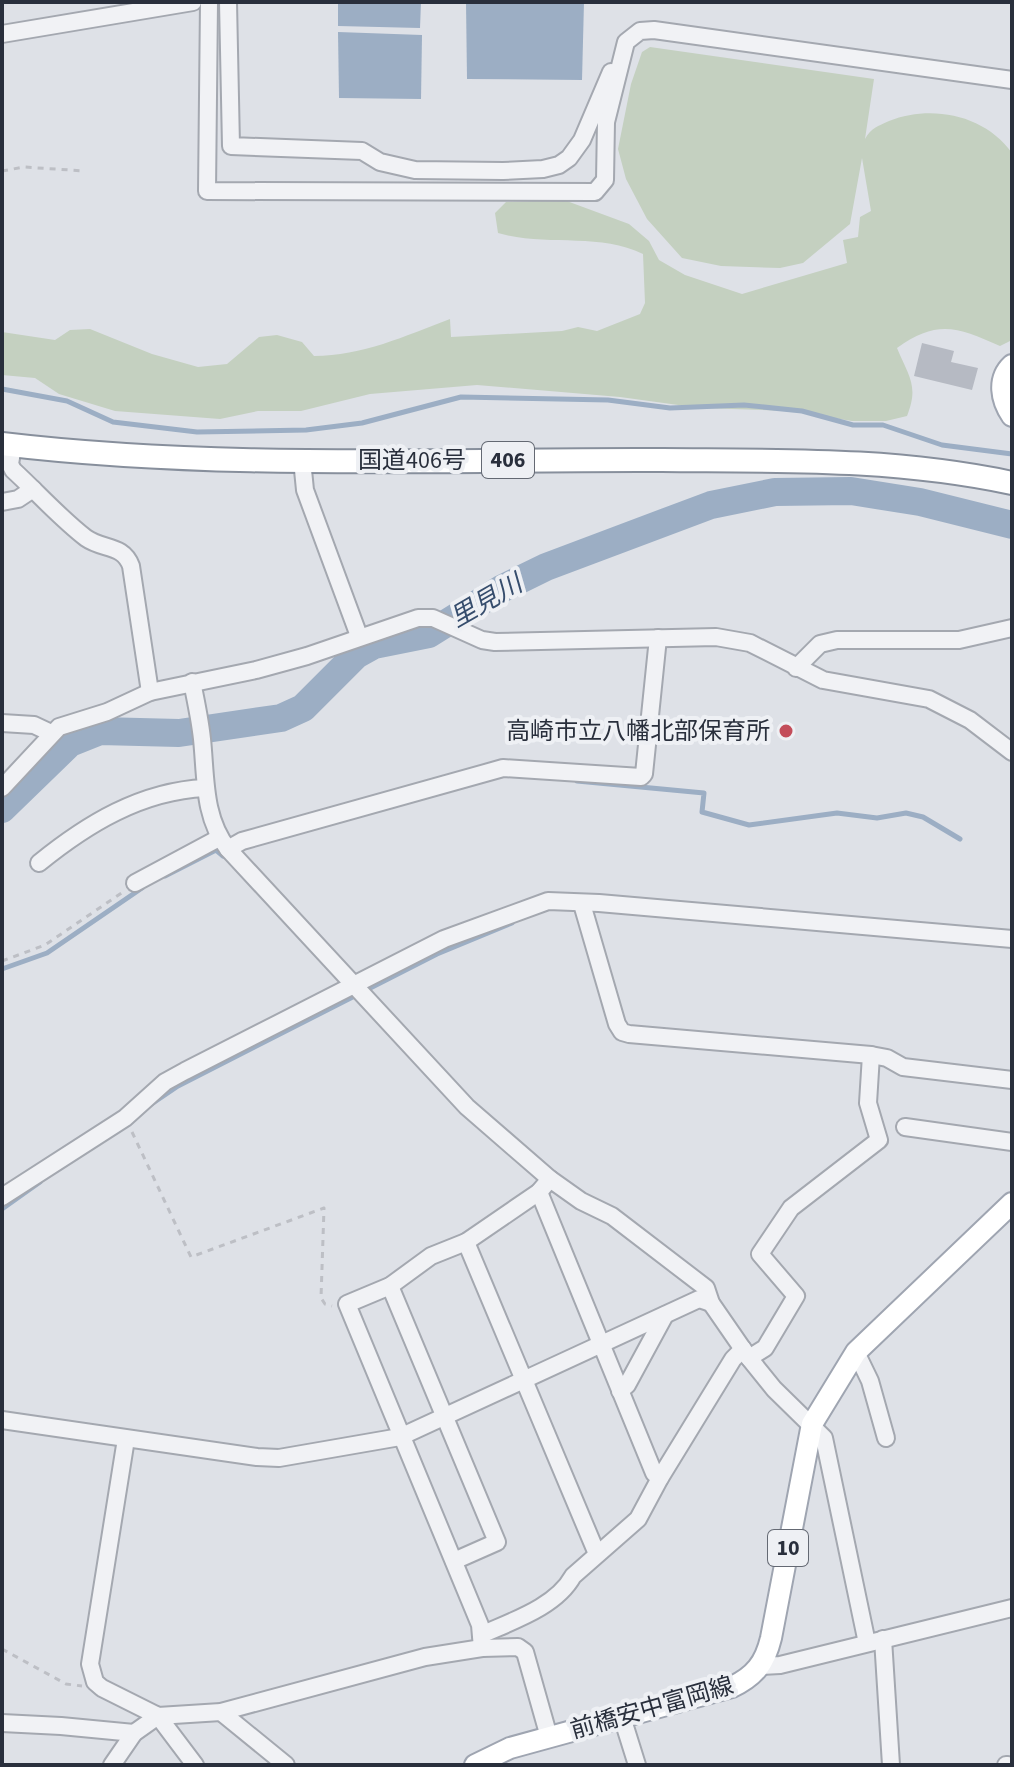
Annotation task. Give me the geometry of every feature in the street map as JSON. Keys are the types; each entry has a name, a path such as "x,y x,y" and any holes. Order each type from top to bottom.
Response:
{"highway":[{"name":"国道406号","path":"7,445 165,457 302,460 868,462 975,475 1012,483"}],"main road":[{"path":"1012,365 1001,387 1006,407 1012,416"},
{"name":"前橋安中富岡線","path":"475,1765 510,1748 732,1687 748,1679 761,1666 771,1638 812,1424 856,1352 1012,1203"}],"street":[{"path":"2,34 108,8 193,2"},
{"path":"209,2 207,191 595,192 605,180 606,122 626,42"},
{"path":"228,2 231,146 362,151 380,162 415,170 503,171 559,165 569,158 582,140 626,42 640,31 654,30 1012,80"},
{"path":"7,445 13,470 33,489 87,538 127,556 150,692"},
{"path":"302,460 305,490 359,636"},
{"path":"2,502 18,499 33,489"},
{"path":"2,788 59,727 107,712 150,692 281,663 418,618 433,618 482,640 495,642 716,637 750,643 823,680 929,699 970,720 1012,752"},
{"path":"796,668 820,644 837,640 959,640 1012,628"},
{"path":"135,883 224,843 242,841 503,768 641,777 644,774 658,638"},
{"path":"192,682 209,809 224,843 352,985 545,1186 612,1216 706,1288 711,1303 746,1354 789,1405 824,1438 875,1641 891,1765"},
{"path":"2,723 34,725 51,733"},
{"path":"39,863 69,839 127,806 205,788"},
{"path":"2,1197 125,1118 165,1082 444,939 548,901 615,904 1012,939"},
{"path":"582,904 622,1032 871,1055 887,1058 903,1067 1012,1080"},
{"path":"112,1765 134,1733 158,1716 221,1712 482,1641 567,1588 573,1576 638,1519 733,1359 765,1348 796,1296 760,1254 791,1208 879,1140 868,1103 871,1055"},
{"path":"905,1127 1012,1142"},
{"path":"482,1641 454,1561 347,1304 390,1286 431,1256 466,1242 545,1186"},
{"path":"545,1186 601,1344 654,1473 660,1478"},
{"path":"466,1242 597,1554"},
{"path":"390,1286 497,1542 454,1561"},
{"path":"2,1420 279,1458 400,1437 699,1299 711,1303"},
{"path":"620,1391 627,1385 665,1315"},
{"path":"856,1352 870,1381 886,1438"},
{"path":"126,1439 90,1664 95,1682 102,1688 158,1716 195,1765"},
{"path":"761,1666 780,1665 1012,1608"},
{"path":"482,1641 518,1647 525,1652 549,1737"},
{"path":"221,1712 286,1765"},
{"path":"622,1717 637,1765"},
{"path":"2,1723 134,1733"}],"path":[{"path":"2,171 24,167 85,171"},
{"path":"2,961 45,945 135,883"},
{"path":"125,1118 191,1257 324,1208 321,1298 325,1304 337,1307 347,1304"},
{"path":"2,1649 66,1684 102,1688"}],"green space":[{"path":"650,47 874,79 865,139 872,130 889,121 923,113 956,116 973,122 1001,140 1012,153 1012,340 1000,346 972,334 948,329 924,333 897,348 911,382 911,406 907,416 886,421 852,421 791,411 700,408 620,397 477,385 370,394 301,411 258,411 220,419 115,411 59,394 35,378 2,375 2,332 55,340 70,330 90,329 152,354 198,367 227,364 259,337 277,335 302,342 314,356 332,355 383,344 450,319 451,337 562,331 578,327 597,331 640,314 645,303 643,254 608,243 534,239 498,233 495,213 506,202 564,200 629,224 649,241 659,260 685,275 742,294 847,263 843,240 858,237 860,217 871,211 862,158 850,224 803,263 780,268 721,266 682,258 647,219 626,179 618,149 631,84 642,52"}],"water":[{"path":"338,2 421,2 420,28 338,26"},
{"path":"466,2 584,2 582,80 467,79"},
{"path":"338,32 422,35 421,99 339,98"}],"building":[{"path":"922,343 954,351 951,362 978,368 972,390 914,376"}],"waterway":[{"path":"2,389 67,401 113,422 197,432 306,430 362,423 461,397 608,400 670,408 744,405 802,411 853,425 883,425 942,445 1012,454"},
{"name":"里見川","path":"2,809 70,743 100,731 179,733 281,718 303,708 356,655 374,645 429,634 501,589 546,567 711,505 775,492 851,491 920,502 1012,525"},
{"path":"577,781 704,793 702,812 749,825 837,813 877,818 906,813 923,817 960,839"},
{"path":"165,876 216,850 223,856"},
{"path":"2,969 47,953 142,888"},
{"path":"150,1105 178,1086 437,954 512,923"},
{"path":"2,1209 40,1182"}],"place":[{"name":"高崎市立八幡北部保育所","path":"786,731"}]}
